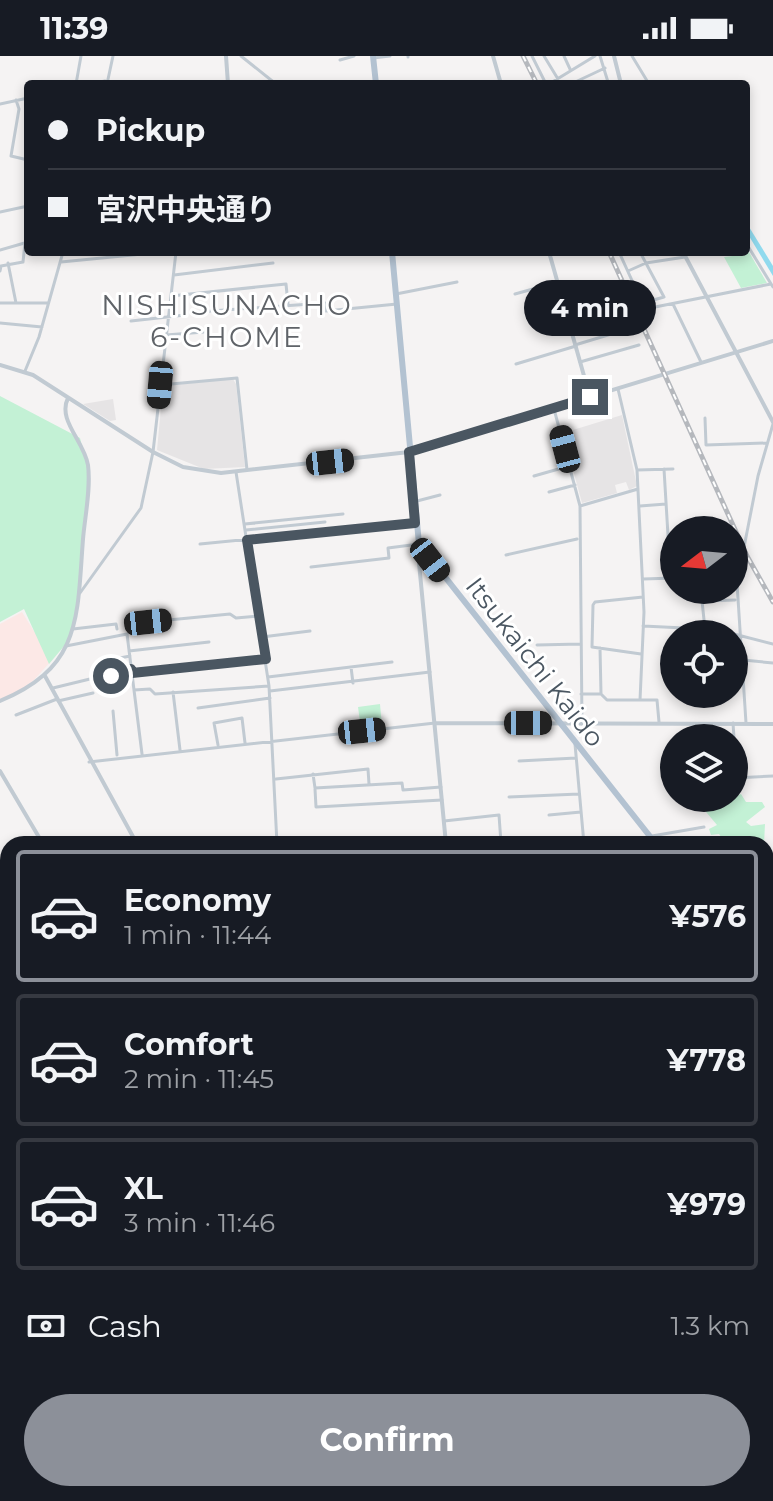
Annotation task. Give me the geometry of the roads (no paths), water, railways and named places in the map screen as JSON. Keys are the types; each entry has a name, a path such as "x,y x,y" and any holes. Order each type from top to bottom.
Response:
{"main road":[{"path":"373,57 376,80"},
{"name":"Itsukaichi Kaido","path":"392,256 419,544 649,836"}],"street":[{"path":"77,80 81,56"},
{"path":"107,80 113,56"},
{"path":"226,56 228,80"},
{"path":"241,56 271,80"},
{"path":"340,60 354,56"},
{"path":"373,57 390,56"},
{"path":"493,56 500,80"},
{"path":"532,56 545,80"},
{"path":"544,56 557,79 584,58 598,56 608,80"},
{"path":"564,56 570,69"},
{"path":"614,56 620,80"},
{"path":"632,56 647,80"},
{"path":"580,80 605,68"},
{"path":"0,104 24,99"},
{"path":"16,100 19,109 11,156 24,159"},
{"path":"0,212 24,207"},
{"path":"0,250 24,244"},
{"path":"621,256 645,309 772,286 750,250"},
{"path":"0,271 1,266 8,263 23,262 24,256"},
{"path":"25,371 42,327 62,256"},
{"path":"61,262 122,256"},
{"path":"78,596 139,515 153,452 176,256"},
{"path":"550,256 590,397"},
{"path":"642,256 664,297 642,303"},
{"path":"666,256 667,260"},
{"path":"628,271 646,263 678,256"},
{"path":"685,256 773,423 748,526"},
{"path":"8,263 16,303"},
{"path":"174,275 273,263"},
{"path":"396,294 457,282"},
{"path":"515,294 558,282"},
{"path":"171,296 286,284 288,306"},
{"path":"0,303 49,303"},
{"path":"197,312 325,303 326,311 397,304"},
{"path":"673,304 702,363"},
{"path":"131,321 185,315"},
{"path":"0,323 42,327"},
{"path":"516,364 629,329"},
{"path":"166,335 204,332"},
{"path":"0,365 25,371 153,452 193,470 213,474 409,452 773,341"},
{"path":"580,362 639,345"},
{"path":"160,385 237,378 247,470"},
{"path":"618,389 639,489 643,579 640,700"},
{"path":"0,701 29,689 45,676 66,646 73,629 89,473 82,442 68,424 68,398"},
{"path":"554,409 580,506 582,724"},
{"path":"705,418 706,445 767,443"},
{"path":"534,476 570,466"},
{"path":"664,469 667,516"},
{"path":"637,470 673,469"},
{"path":"236,472 266,659 274,740 277,836"},
{"path":"549,492 575,485"},
{"path":"580,506 639,489"},
{"path":"414,502 440,495"},
{"path":"640,506 666,504"},
{"path":"245,524 343,514"},
{"path":"311,517 311,524"},
{"path":"246,530 325,522"},
{"path":"200,544 415,523"},
{"path":"506,555 578,538"},
{"path":"311,567 389,558 388,548 419,544"},
{"path":"425,554 419,563 445,836"},
{"path":"643,579 660,578"},
{"path":"641,654 592,647 595,602 643,597"},
{"path":"148,622 230,614 236,618 258,616"},
{"path":"73,629 116,624 117,629"},
{"path":"643,626 660,627"},
{"path":"262,637 310,631"},
{"path":"66,646 127,634 142,754"},
{"path":"748,637 773,644"},
{"path":"110,660 129,653 209,642"},
{"path":"537,645 580,644"},
{"path":"600,648 601,694 607,700 657,700 659,724"},
{"path":"52,689 131,671 266,659"},
{"path":"748,660 773,663"},
{"path":"268,677 392,662"},
{"path":"351,667 353,683"},
{"path":"134,690 269,689 353,683 398,673 430,672"},
{"path":"45,676 89,762 132,836"},
{"path":"173,692 180,750"},
{"path":"16,715 57,700 93,693"},
{"path":"581,694 601,694"},
{"path":"198,708 270,698"},
{"path":"745,708 746,723"},
{"path":"113,711 117,756"},
{"path":"218,746 214,723 242,718 245,743"},
{"path":"89,762 117,756 435,723 773,724"},
{"path":"575,744 583,836"},
{"path":"519,761 576,758"},
{"path":"276,779 368,769 369,785"},
{"path":"0,771 38,836"},
{"path":"313,774 316,807 442,800"},
{"path":"748,777 773,776"},
{"path":"315,788 402,783 403,790 441,787"},
{"path":"509,797 579,794"},
{"path":"549,815 581,812"},
{"path":"444,821 499,815 500,836"},
{"path":"649,836 704,827"}],"water":[{"path":"750,229 773,266 773,276 750,238"}],"railway":[{"path":"523,56 535,80"},
{"path":"611,256 747,556 773,602"}],"district":[{"name":"NISHISUNACHO 6-CHOME","path":"227,321"}]}
